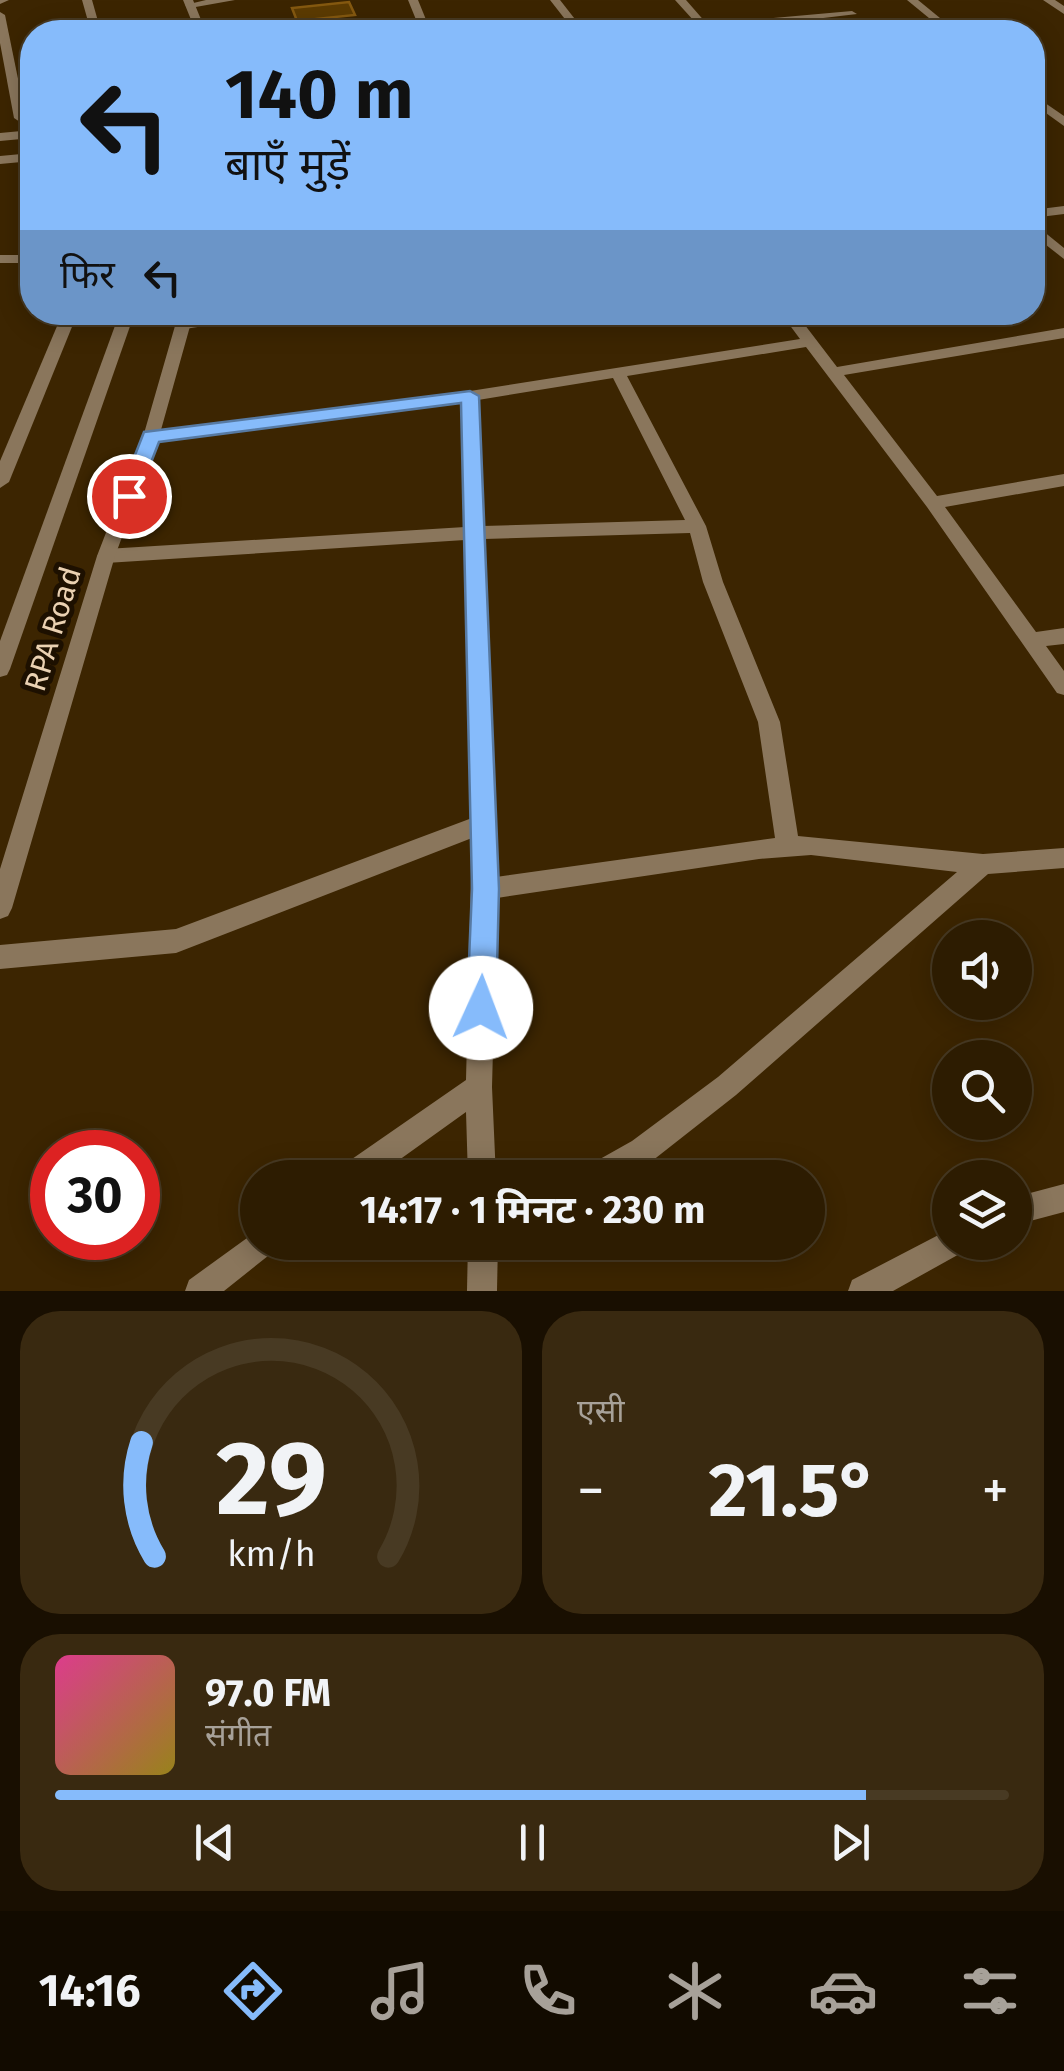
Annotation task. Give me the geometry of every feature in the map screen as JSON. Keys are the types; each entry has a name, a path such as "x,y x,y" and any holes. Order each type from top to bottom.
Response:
{"street":[{"path":"189,2 229,0"},
{"path":"680,0 698,20"},
{"path":"912,0 937,20"},
{"path":"1048,0 1064,10"},
{"path":"798,20 852,14"},
{"path":"0,15 20,118"},
{"path":"1045,238 1064,255"},
{"path":"0,482 65,325"},
{"name":"RPA Road","path":"0,669 123,325"},
{"name":"RPA Road","path":"0,908 106,556 151,437 184,325"},
{"path":"797,325 933,503 1064,686"},
{"path":"832,372 1064,332"},
{"path":"151,437 470,396 810,342"},
{"path":"618,372 697,526 713,582 768,722 788,847"},
{"path":"470,396 485,889 478,1087 481,1160"},
{"path":"933,503 1064,480"},
{"path":"106,556 474,534 697,526"},
{"path":"1034,640 1064,636"},
{"path":"0,957 176,942 483,824"},
{"path":"485,889 812,845 983,864 1064,858"},
{"path":"626,1160 727,1086 983,864"},
{"path":"375,1160 478,1087"},
{"path":"1032,1206 1064,1198"},
{"path":"862,1291 932,1253"},
{"path":"200,1291 240,1260"},
{"path":"482,1291 483,1260"}],"building":[{"path":"349,2 355,15 297,20 292,8"}],"route":[{"path":"129,496 151,437 470,396 485,889 481,1008"}]}
